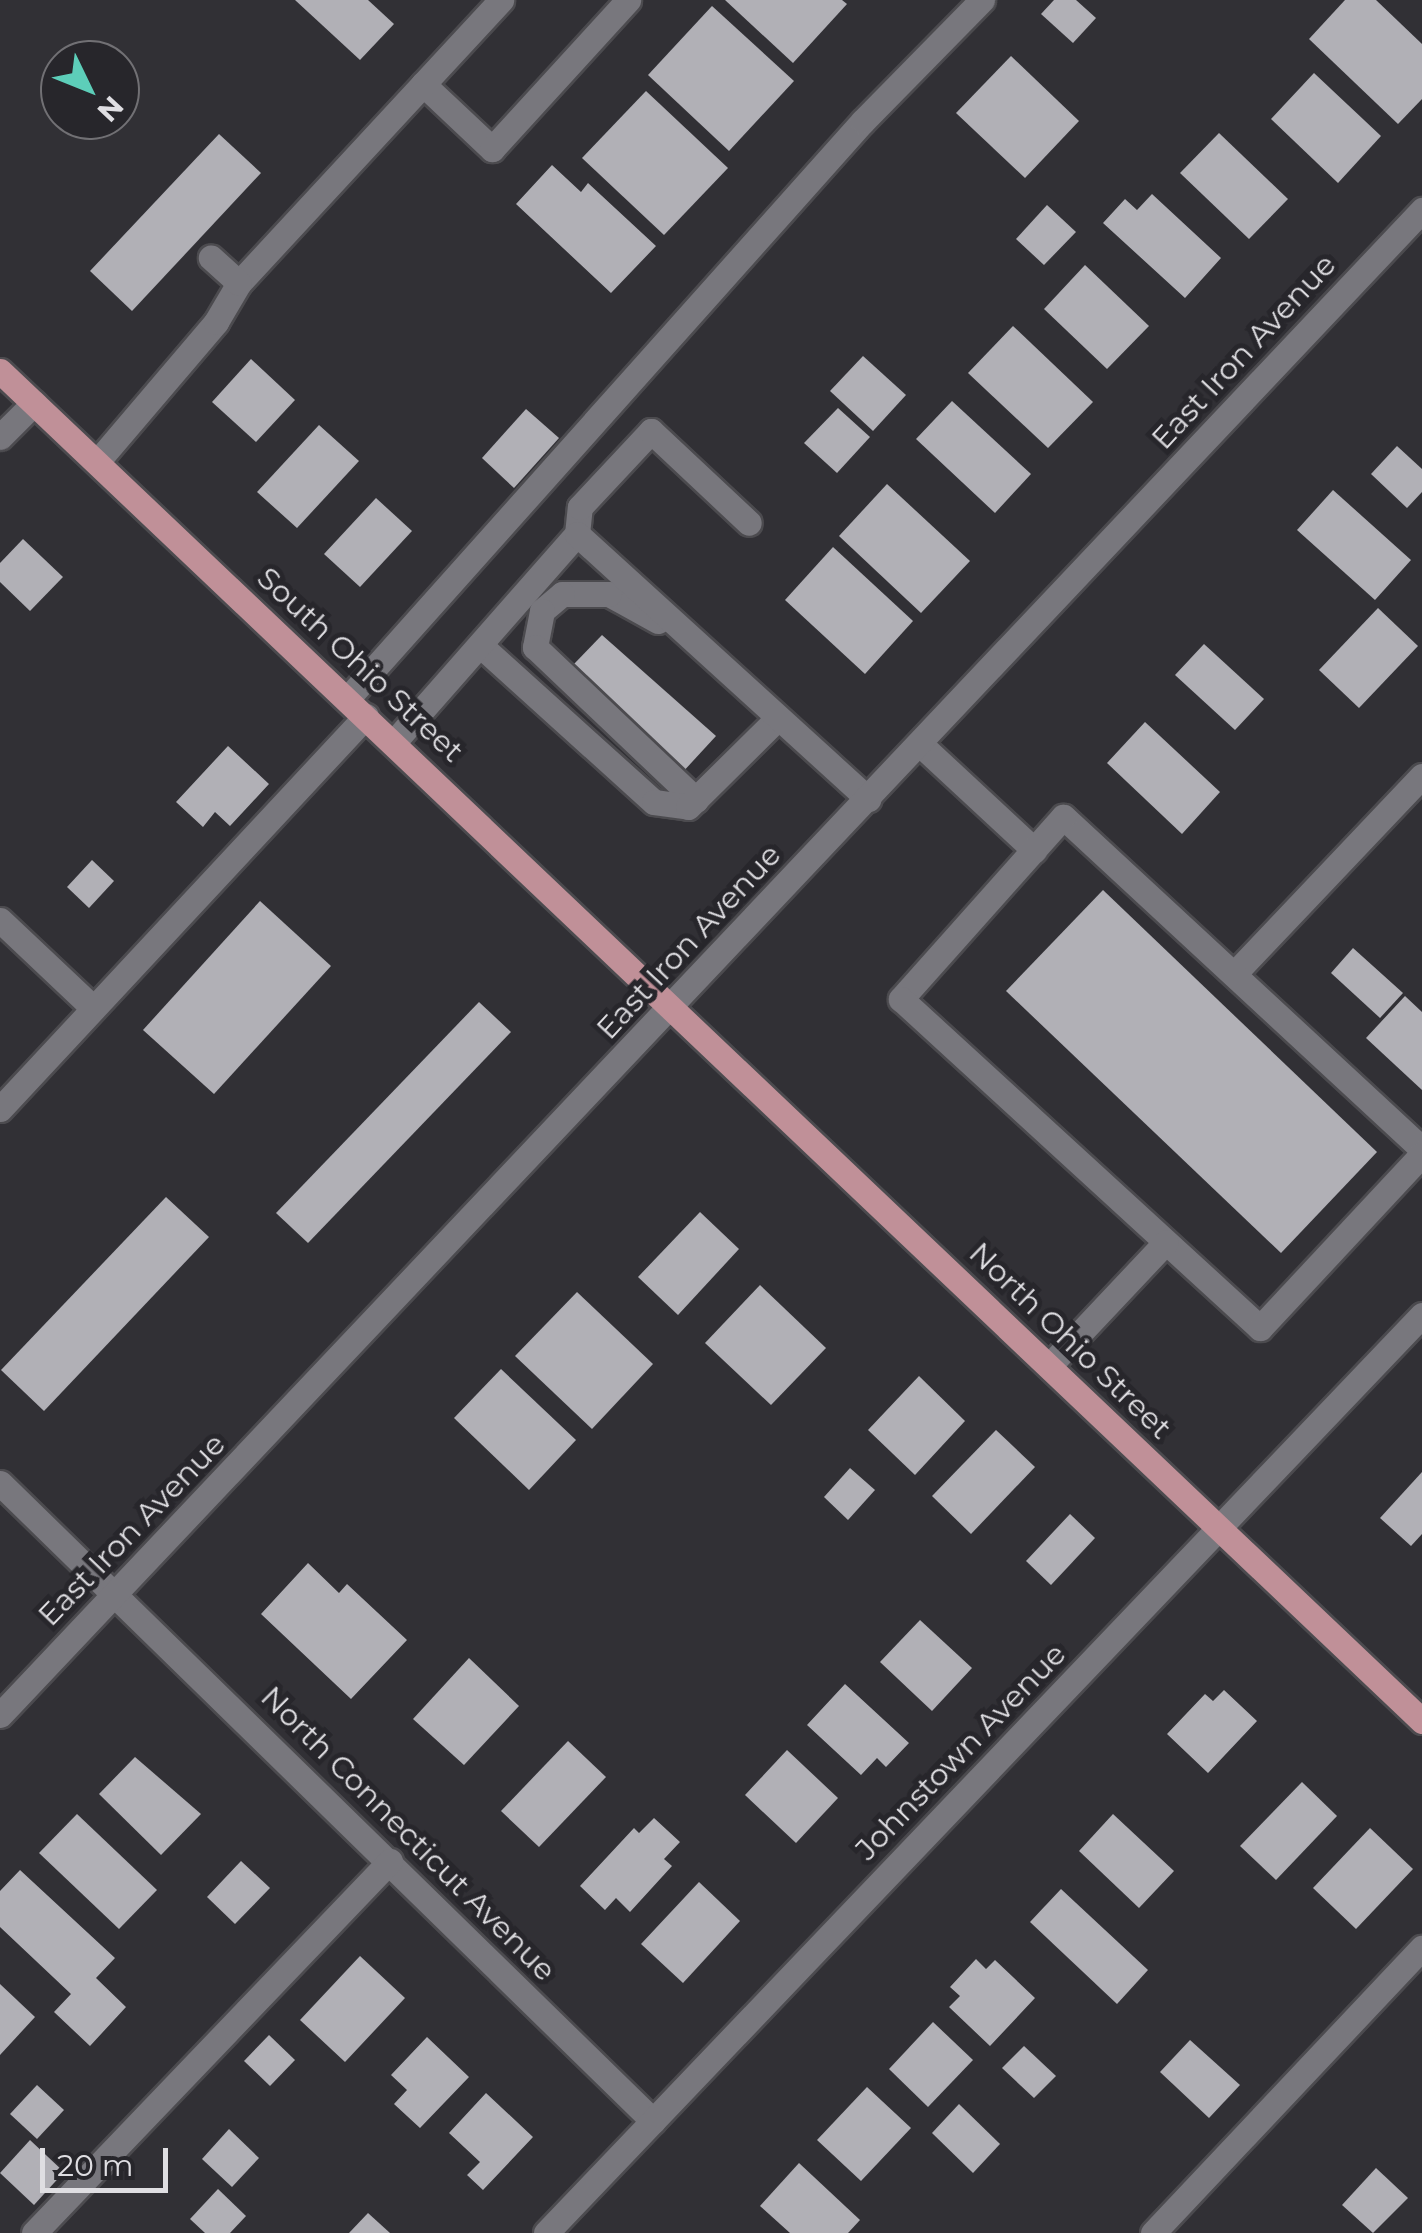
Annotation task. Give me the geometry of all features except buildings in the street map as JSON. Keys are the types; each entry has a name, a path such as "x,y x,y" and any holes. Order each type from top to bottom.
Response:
{"main road":[{"name":"South Ohio Street","path":"0,371 674,1006"},
{"name":"North Ohio Street","path":"674,1006 1422,1721"}],"street":[{"path":"97,462 216,322 239,283 501,0"},
{"path":"423,84 492,148 628,0"},
{"path":"0,1109 94,1008 357,707 863,121 982,0"},
{"name":"East Iron Avenue","path":"0,1716 1422,210"},
{"path":"211,258 239,283"},
{"path":"0,436 34,403"},
{"path":"394,742 577,534 580,507 651,431 749,523"},
{"path":"577,534 868,799"},
{"path":"682,629 585,591 562,594 534,628 535,647 696,800"},
{"path":"480,644 654,802 688,807 778,718"},
{"path":"920,744 1034,850"},
{"path":"1234,974 1422,776"},
{"path":"1064,817 1234,974 1422,1152 1260,1328 901,999 1064,817"},
{"path":"0,920 94,1008"},
{"path":"1048,1366 1166,1242"},
{"name":"Johnstown Avenue","path":"546,2233 1422,1315"},
{"name":"North Connecticut Avenue","path":"0,1483 653,2121"},
{"path":"34,2233 390,1862"},
{"path":"1154,2233 1422,1948"}]}
